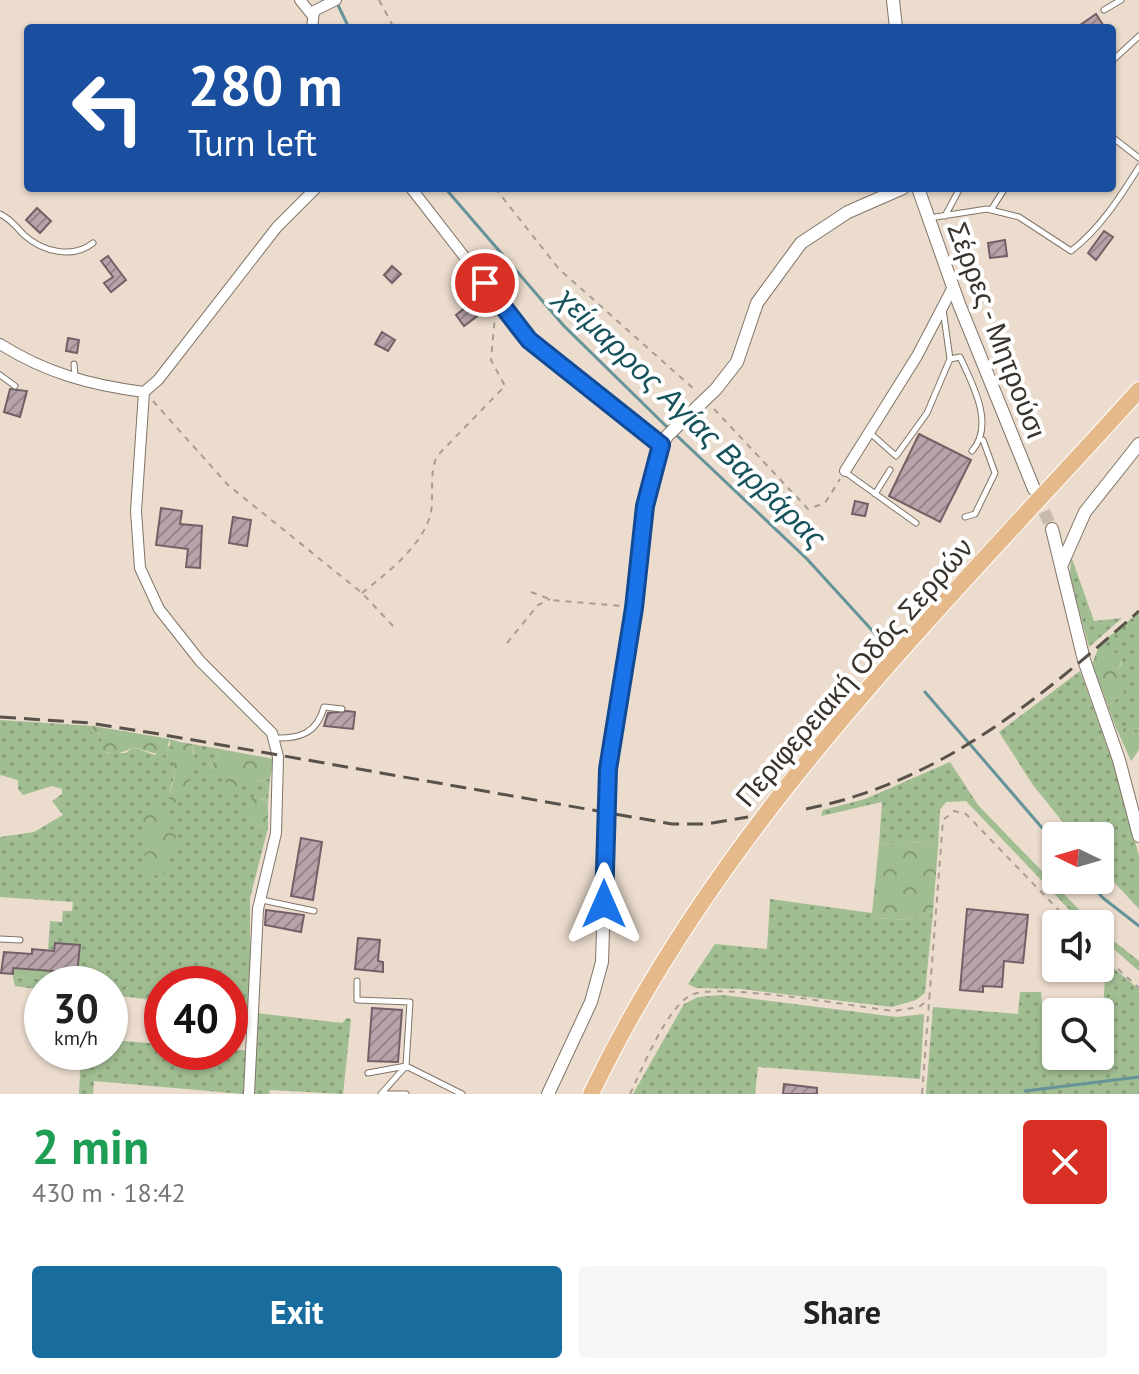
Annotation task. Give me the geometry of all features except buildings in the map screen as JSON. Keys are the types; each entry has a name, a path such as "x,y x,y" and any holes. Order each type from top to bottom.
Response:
{"main road":[{"name":"Περιφερειακή Οδός Σερρών","path":"591,1094 666,956 721,871 784,786 895,658 1139,390"}],"street":[{"path":"300,0 315,11"},
{"path":"315,11 336,0"},
{"path":"893,0 896,24"},
{"path":"313,24 315,11"},
{"path":"249,1094 262,900 276,833 279,769 274,738 260,719 200,661 159,609 140,568 136,511 144,392 158,380 277,227 312,192"},
{"path":"414,192 498,303 550,358 664,441"},
{"path":"548,1094 591,1002 602,962 605,802 634,608 645,506 664,441 737,362 757,303 801,243 848,212 894,192"},
{"name":"Σέρρες - Μητρούσι","path":"919,192 953,287 1034,489"},
{"path":"845,471 943,309 953,287"},
{"path":"0,344 24,359 76,381 144,392"},
{"path":"1062,564 1085,512 1139,444"},
{"path":"1052,529 1084,660 1119,760 1139,836"}],"lane":[{"path":"1104,10 1121,0"},
{"path":"1116,57 1139,36"},
{"path":"1116,140 1139,158"},
{"path":"928,218 991,210 1019,217 1071,251 1085,240 1109,211 1139,167"},
{"path":"945,217 958,192"},
{"path":"991,210 1002,192"},
{"path":"0,214 26,237 62,253 80,253 93,243"},
{"path":"868,431 896,456 927,413 950,359 943,309"},
{"path":"950,359 960,357 972,382 984,427 983,440 995,473 975,514 965,517"},
{"path":"74,364 76,381"},
{"path":"0,375 15,386"},
{"path":"972,451 983,440"},
{"path":"875,494 890,470"},
{"path":"845,471 916,523"},
{"path":"274,738 296,739 321,719 324,707 342,709"},
{"path":"262,900 314,911"},
{"path":"0,939 20,940"},
{"path":"357,981 357,1000 410,1002 406,1066 381,1094"},
{"path":"368,1073 406,1066 462,1094"},
{"path":"381,1094 406,1094"}],"path":[{"path":"379,0 392,24"},
{"path":"498,192 559,269 704,399 808,509 825,503 845,471"},
{"path":"362,593 415,544 430,517 432,467 444,445 501,394 505,386 491,360 490,346 498,303"},
{"path":"144,392 228,485 362,593 394,627"},
{"path":"531,592 551,599 634,608"},
{"path":"507,643 538,605 551,599"},
{"path":"922,1094 943,820 954,811 973,820 1059,910"},
{"path":"1114,966 1139,988"},
{"path":"630,1094 678,1006 692,994 728,992 894,1011 919,1007 930,998"}],"green space":[{"path":"1071,556 1094,621 1122,618 1089,647 1070,576"},
{"path":"1139,612 1139,728 1132,731 1114,723 1108,706 1123,693 1126,683 1118,670 1122,662 1100,644"},
{"path":"1100,644 1123,657 1118,670 1127,683 1123,693 1108,706 1092,664"},
{"path":"1080,671 1118,777 1139,856 1139,909 1114,882 1114,822 1063,822 1033,785 999,732"},
{"path":"0,720 93,726 91,732 101,734 108,753 126,753 133,747 155,755 170,745 170,739 180,742 172,750 175,772 170,792 194,753 192,744 220,749 210,769 226,776 247,782 270,778 268,801 262,799 247,823 268,828 250,898 250,1006 248,966 144,966 144,999 128,997 128,966 78,966 80,946 48,950 50,921 62,922 63,911 72,911 73,902 0,897 0,837 34,832 63,815 52,801 62,794 62,789 52,786 23,795 18,789 18,780 0,775"},
{"path":"1114,723 1132,731 1139,728 1139,750 1131,761"},
{"path":"93,726 170,739 164,756 133,747 109,753 101,750 101,734 90,732"},
{"path":"180,742 192,744 193,760 188,783 175,803 169,800 175,772 171,750"},
{"path":"220,749 274,759 270,778 227,790 225,777 212,775 210,769"},
{"path":"950,762 978,805 1042,871 1042,881 966,801 946,802 940,810 938,848 925,842 879,844 882,802 821,816 823,810 865,799"},
{"path":"252,797 268,801 268,828 247,823 243,808"},
{"path":"153,807 166,809 173,815 166,825 177,833 163,877 149,874 146,868 142,826 147,812"},
{"path":"925,842 938,848 933,911 907,920 876,918 872,913 879,844"},
{"path":"1054,894 1064,894 1079,910 1070,910"},
{"path":"770,899 872,913 876,918 907,920 933,911 925,993 916,1000 892,1007 740,989 696,988 688,984 715,944 767,949"},
{"path":"1114,941 1139,961 1139,971 1114,949"},
{"path":"13,968 24,969 24,978 13,977"},
{"path":"1114,969 1139,989 1139,1094 926,1094 933,1007 1018,1014 1020,992 1041,992 1042,1070 1114,1070 1114,998 1104,998 1105,982 1114,982"},
{"path":"13,977 24,978 24,987 15,986"},
{"path":"722,995 897,1017 924,1014 920,1079 758,1067 755,1094 633,1094 684,1004 698,997"},
{"path":"256,1013 342,1023 347,1018 351,1019 343,1094 270,1090 269,1094 254,1094"},
{"path":"128,1041 144,1043 144,1070 246,1070 243,1094 94,1081 93,1094 79,1094 80,1070 128,1070"}],"waterway":[{"name":"χείμαρρος Αγίας Βαρβάρας","path":"337,3 347,24"},
{"name":"χείμαρρος Αγίας Βαρβάρας","path":"448,192 564,326 668,428"},
{"name":"χείμαρρος Αγίας Βαρβάρας","path":"674,433 807,559 880,639"},
{"name":"χείμαρρος Αγίας Βαρβάρας","path":"925,692 1042,828"},
{"name":"χείμαρρος Αγίας Βαρβάρας","path":"1099,894 1139,926"},
{"path":"1025,1091 1139,1077"}],"tunnel":[{"path":"1037,495 1052,529"}],"railway":[{"path":"806,809 855,796 901,779 944,758 1025,706 1139,611"},
{"path":"0,717 90,723 153,733 672,824 706,824 748,817"}],"route":[{"path":"485,283 511,321 529,340 661,445 651,473 645,506 634,608 608,769 604,812 604,904"}]}
